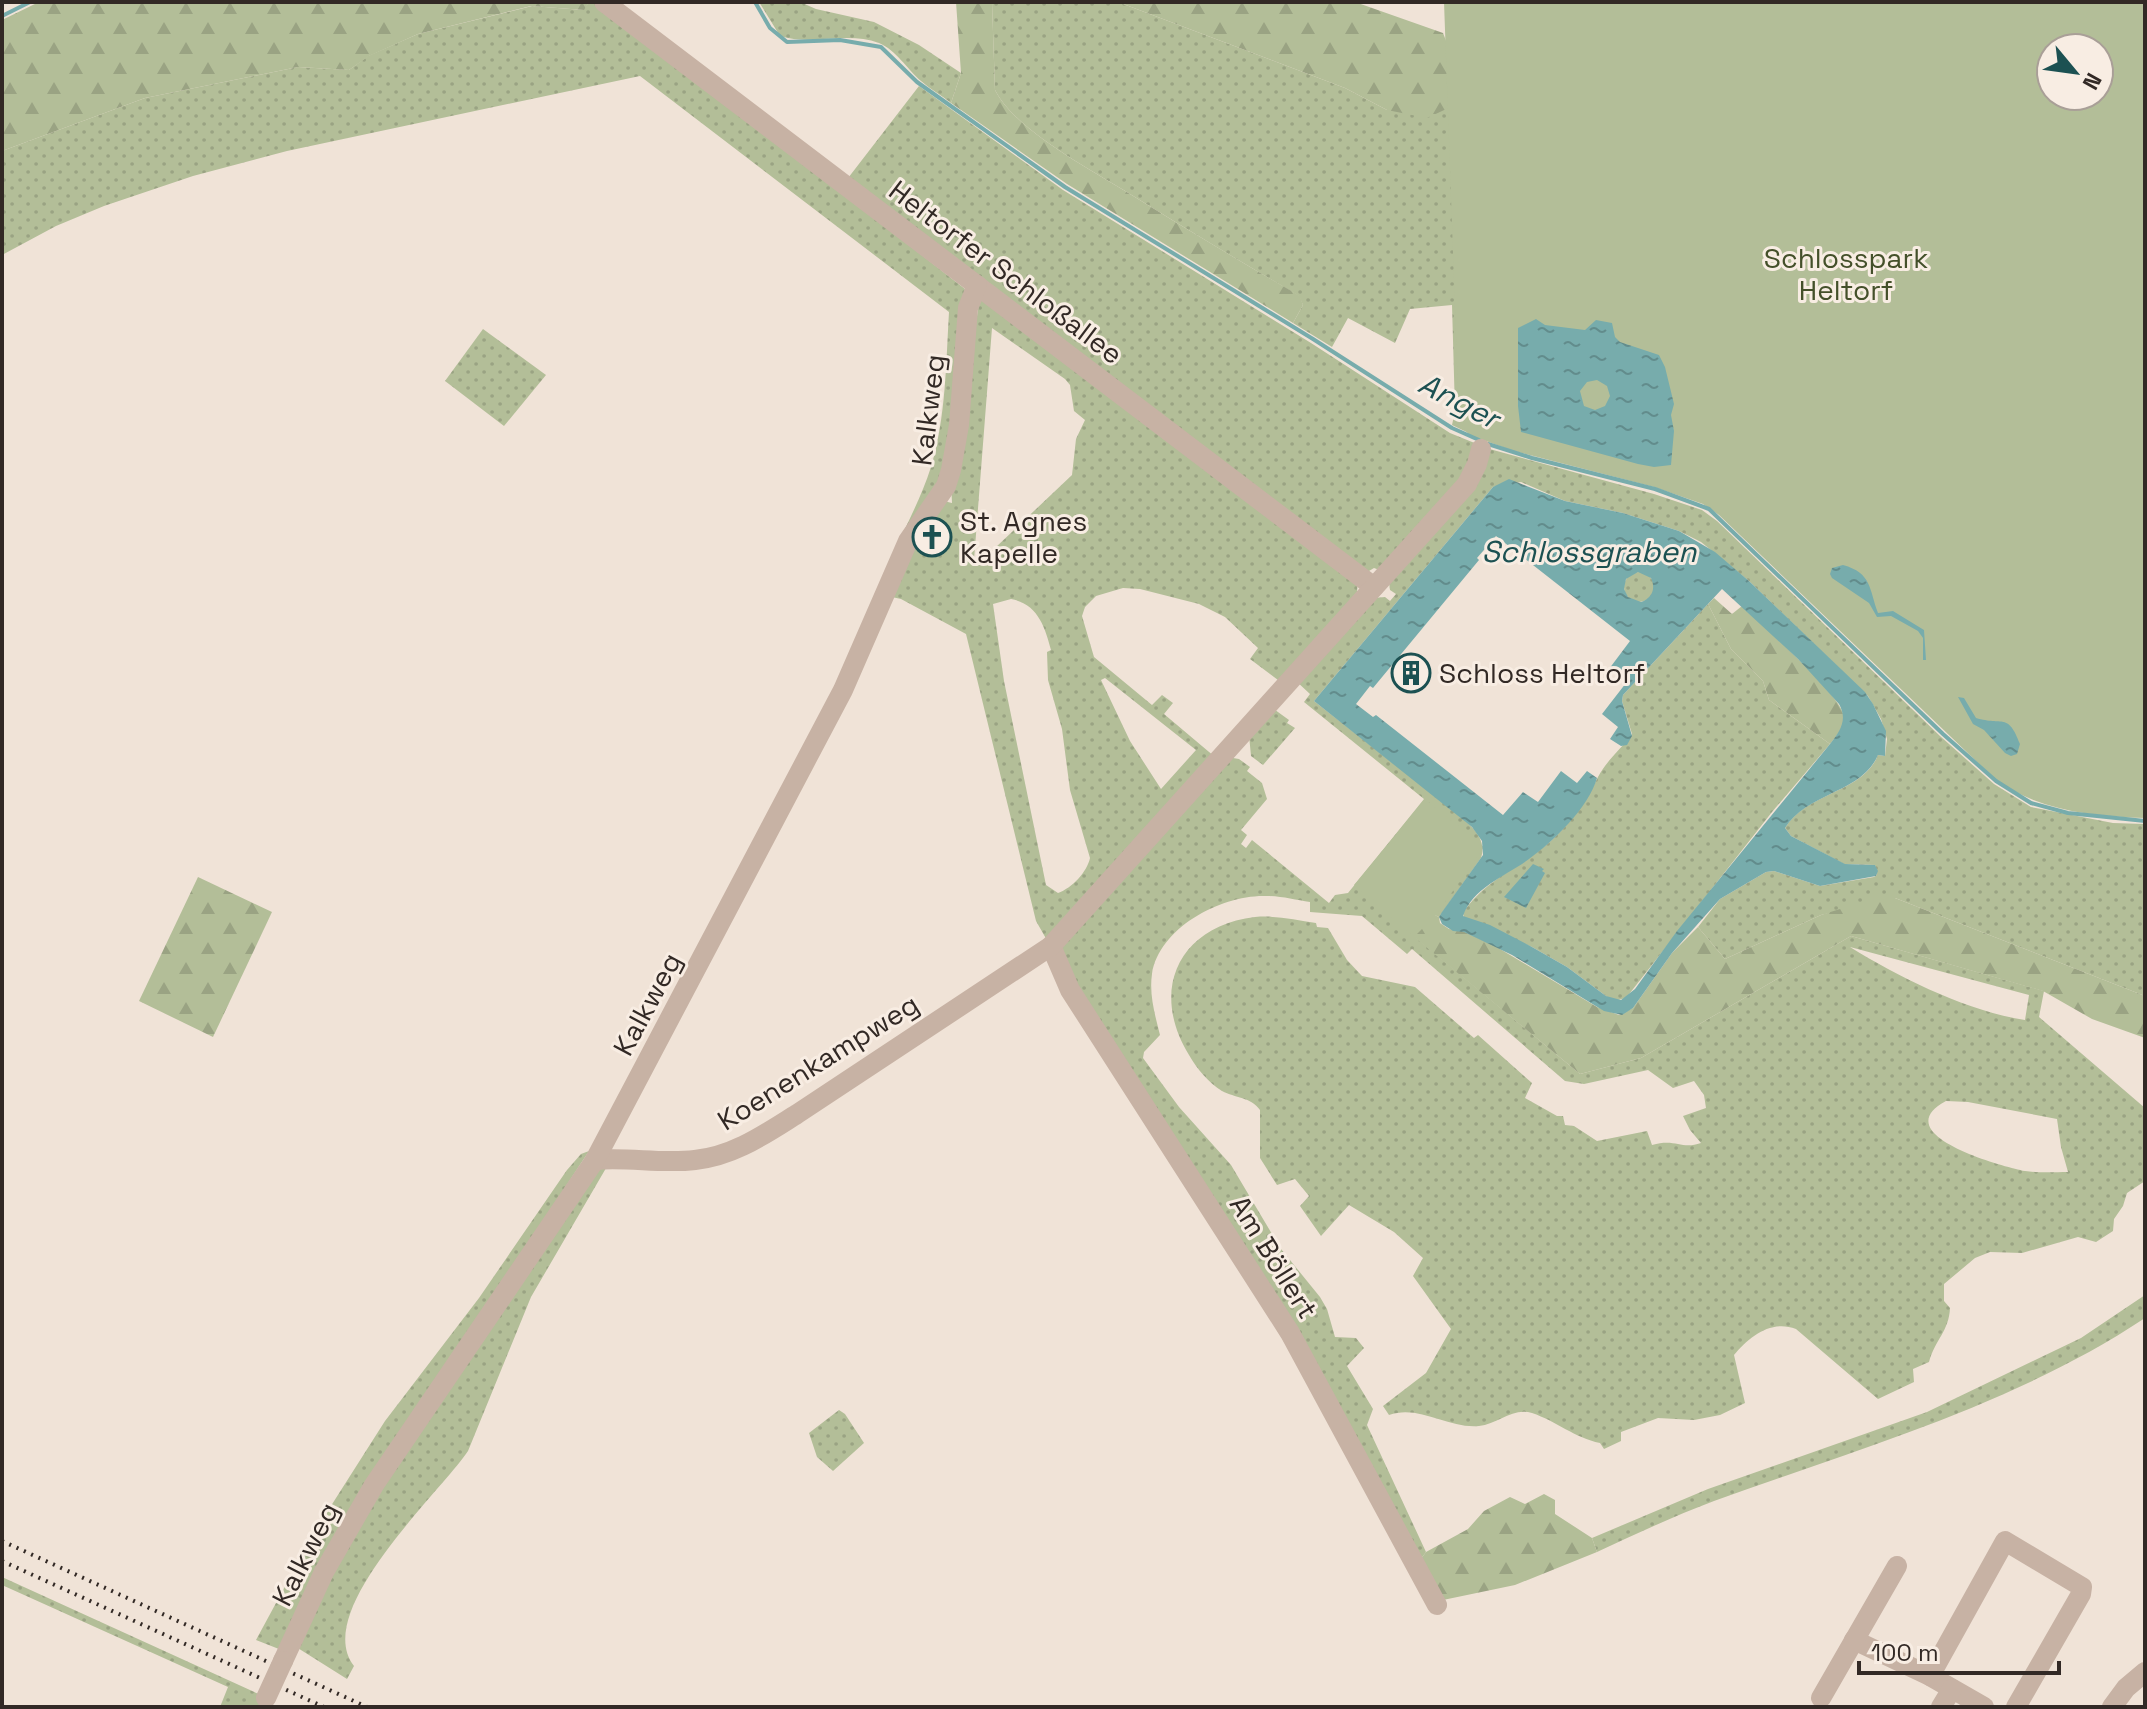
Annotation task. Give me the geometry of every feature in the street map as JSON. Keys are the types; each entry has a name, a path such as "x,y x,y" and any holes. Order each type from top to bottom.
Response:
{"street":[{"name":"Heltorfer Schloßallee","path":"604,2 1374,587"},
{"name":"Kalkweg","path":"264,1702 324,1572 374,1485 595,1160 837,703 908,541 946,486 959,425 968,308 972,291 977,285"},
{"path":"1051,946 1467,484 1481,449"},
{"name":"Koenenkampweg","path":"595,1160 693,1161 725,1154 797,1114 1051,946"},
{"name":"Am Böllert","path":"1051,946 1070,990 1290,1333 1437,1605"},
{"path":"1930,1676 2005,1541 2082,1587 2081,1594 2016,1707"},
{"path":"1821,1698 1897,1566"},
{"path":"1854,1640 1930,1676 1984,1707"},
{"path":"2112,1707 2126,1688 2145,1672"},
{"path":"1941,1707 1952,1689"}],"green space":[{"path":"39,2 589,2 584,10 531,6 418,34 369,56 349,70 298,67 145,98 2,151 2,20"},
{"path":"589,2 599,2 965,289 948,470 904,531 931,467 940,429 949,312 640,76 287,151 193,176 104,206 56,226 2,255 2,151 145,98 298,67 349,70 368,56 418,34 532,6 583,10"},
{"path":"759,2 800,2 816,9 874,22 919,45 961,73 951,103 924,84 896,55 879,43 855,38 804,40 780,36"},
{"path":"956,2 992,2 995,90 1019,120 1075,161 1300,296 1303,305 1293,323 1067,184 951,103 961,73"},
{"path":"992,2 1118,2 1345,88 1387,110 1455,105 1479,438 1452,425 1455,411 1452,305 1410,309 1395,343 1348,318 1332,347 1293,323 1303,305 1299,296 1075,161 1019,120 995,90"},
{"path":"1118,2 1355,2 1443,33 1454,61 1455,105 1427,118 1387,110 1345,88"},
{"name":"Schlosspark Heltorf","path":"1444,2 2145,2 2145,818 2067,810 2030,799 1996,780 1719,515 1703,504 1654,487 1514,451 1469,435 1459,420"},
{"path":"919,86 1063,190 1450,433 1477,444 1474,463 1382,571 1374,568 1364,574 845,182"},
{"path":"980,297 1358,579 1357,592 1282,683 1250,659 1258,648 1225,617 1199,604 1140,589 1123,588 1096,596 1085,607 1082,616 1094,657 1152,705 1162,695 1173,703 1164,714 1215,757 1048,942 1036,921 966,634 901,599 887,596 940,500 952,503 951,482","holes":["992,328 1065,379 1070,385 1074,411 1085,420 1076,439 1072,475 977,565 974,560","1011,599 1028,606 1043,625 1051,650 1047,652 1048,680 1062,729 1070,790 1090,858 1078,879 1058,893 1046,885 1004,681 993,604","1105,678 1196,750 1161,789 1130,741 1101,680"]},
{"path":"483,329 546,375 504,426 445,381"},
{"path":"1486,448 1654,494 1702,510 1717,521 1994,784 2031,807 2113,823 2145,824 2145,996 1895,898 1821,915 1725,959 1698,927 1720,899 1766,872 1774,871 1820,886 1877,875 1875,865 1844,864 1791,836 1785,828 1807,807 1860,777 1871,768 1878,755 1885,756 1887,739 1881,719 1868,696 1749,581 1701,542 1679,531 1623,513 1565,501 1521,482 1493,487 1314,701 1454,811 1471,826 1482,843 1481,858 1439,917 1430,913 1415,937 1580,1074 1641,1058 1851,936 2044,991 2039,1017 2145,1108 2145,1181 2127,1193 2114,1219 2113,1231 2096,1242 2078,1237 2022,1253 1990,1252 1975,1258 1944,1284 1944,1301 1950,1308 1949,1316 1929,1362 1913,1369 1914,1382 1878,1399 1796,1329 1778,1326 1754,1336 1734,1355 1745,1403 1720,1415 1694,1420 1658,1418 1621,1432 1621,1441 1604,1449 1600,1443 1532,1413 1518,1412 1479,1426 1456,1424 1411,1412 1389,1415 1383,1406 1426,1373 1451,1329 1413,1276 1423,1258 1394,1232 1349,1205 1321,1236 1300,1206 1309,1196 1295,1179 1277,1185 1260,1158 1260,1110 1247,1100 1222,1091 1208,1080 1192,1060 1177,1031 1172,985 1178,965 1190,947 1207,933 1229,923 1255,917 1293,919 1328,928 1347,960 1362,976 1415,987 1474,1038 1478,1035 1532,1083 1525,1098 1557,1116 1563,1116 1565,1125 1574,1126 1597,1141 1647,1131 1652,1145 1701,1143 1683,1116 1706,1108 1704,1095 1694,1081 1673,1088 1648,1070 1584,1084 1565,1081 1412,949 1407,954 1362,916 1310,912 1310,902 1272,896 1250,897 1213,907 1180,928 1157,957 1151,990 1160,1035 1144,1052 1143,1058 1179,1107 1231,1165 1281,1249 1320,1297 1335,1337 1356,1338 1364,1348 1347,1366 1373,1409 1367,1425 1426,1552 1417,1564 1072,987 1060,945 1227,757 1239,759 1250,767 1247,771 1262,783 1267,799 1241,830 1247,835 1241,844 1246,848 1252,840 1329,903 1335,895 1348,893 1424,799 1304,702 1310,694 1295,680 1375,598 1385,597 1390,601 1396,594 1390,590 1389,582","holes":["1850,947 2029,995 2025,1020 1980,1009 1934,992","1946,1101 1968,1102 2057,1119 2068,1172 2025,1171 1994,1163 1953,1146 1929,1125 1931,1113"]},
{"path":"1639,572 1645,573 1653,581 1653,593 1645,601 1639,602 1633,601 1625,593 1624,587 1625,581 1633,573"},
{"path":"1714,598 1732,614 1742,606 1829,692 1844,716 1842,728 1830,744 1769,700 1763,681 1731,649 1708,604"},
{"path":"1708,604 1731,649 1763,681 1769,700 1830,744 1772,812 1626,998 1610,999 1567,967 1532,947 1464,918 1463,913 1483,890 1543,848 1573,817 1606,765 1632,734 1623,695"},
{"path":"1271,707 1295,728 1263,765 1251,756 1249,735"},
{"path":"1425,799 1484,847 1436,915 1414,937 1354,885"},
{"path":"198,877 272,912 213,1037 139,1001"},
{"path":"1875,898 1895,898 2145,996 2145,1038 2092,1019 2043,991 1851,936 1641,1058 1580,1074 1414,937 1430,913 1439,917 1440,923 1449,929 1463,931 1495,946 1597,1007 1619,1015 1633,1008 1672,953 1698,927 1725,959 1821,915"},
{"path":"589,1151 374,1479 284,1651 256,1640 315,1531 385,1421 479,1298 567,1170 581,1154"},
{"path":"609,1163 531,1297 468,1451 408,1523 364,1585 350,1615 345,1643 354,1666 347,1679 293,1645 327,1572 591,1174"},
{"path":"2145,1295 2145,1318 2043,1376 1880,1443 1699,1507 1597,1552 1592,1538 1708,1489 1927,1412 2081,1338"},
{"path":"839,1410 864,1443 833,1471 817,1457 809,1433"},
{"path":"1544,1494 1555,1500 1555,1514 1592,1538 1597,1552 1515,1585 1443,1600 1417,1564 1426,1552 1468,1529 1484,1511 1510,1497 1525,1504"},
{"path":"2,1577 263,1696 258,1707 220,1707 228,1687 2,1585"}],"water":[{"path":"1536,319 1545,325 1585,330 1596,320 1612,323 1615,337 1620,342 1659,355 1674,404 1671,415 1674,431 1671,465 1654,467 1638,464 1521,432 1518,328","holes":["1597,380 1607,386 1610,396 1605,406 1595,410 1584,406 1580,391 1587,382"]},
{"name":"Schlossgraben","path":"1509,479 1565,501 1623,513 1679,531 1715,552 1749,581 1865,692 1886,731 1885,756 1878,755 1860,777 1807,807 1785,828 1791,836 1845,864 1875,865 1878,871 1876,876 1820,886 1774,871 1766,872 1720,899 1672,953 1633,1008 1622,1015 1604,1011 1512,955 1442,924 1439,917 1483,855 1482,841 1472,827 1314,701 1493,487","holes":["1496,536 1630,641 1609,669 1626,683 1602,714 1618,727 1610,739 1621,746 1627,745 1632,736 1623,695 1722,589 1798,659 1842,710 1842,725 1837,735 1677,931 1635,989 1621,1000 1606,996 1567,967 1532,947 1490,925 1463,916 1482,890 1529,859 1559,834 1578,812 1597,778 1587,771 1577,783 1561,771 1538,802 1523,792 1503,815 1376,715 1373,717 1356,704 1370,686 1373,688","1638,572 1651,578 1653,586 1650,596 1641,602 1628,597 1624,589 1626,579"]},
{"path":"1843,565 1864,577 1878,613 1893,611 1924,630 1926,660 1923,660 1923,638 1918,631 1891,616 1877,617 1869,603 1832,578 1832,568"},
{"path":"1958,697 1964,698 1976,718 2008,724 2020,744 2017,754 2011,756 2005,753 1984,730 1973,724"},
{"path":"1533,864 1544,869 1542,871 1545,873 1526,908 1504,897"}],"waterway":[{"name":"Anger","path":"2,16 30,2"},
{"name":"Anger","path":"755,2 770,28 787,42 840,40 881,47 917,82 1065,187 1452,428 1479,440"},
{"name":"Anger","path":"1488,444 1655,489 1709,509 1996,781 2031,803 2068,813 2145,821"}],"railway":[{"path":"2,1541 367,1707"},
{"path":"2,1561 324,1707"}],"place":[{"name":"St. Agnes Kapelle","path":"932,537"},
{"name":"Schloss Heltorf","path":"1411,673"}]}
